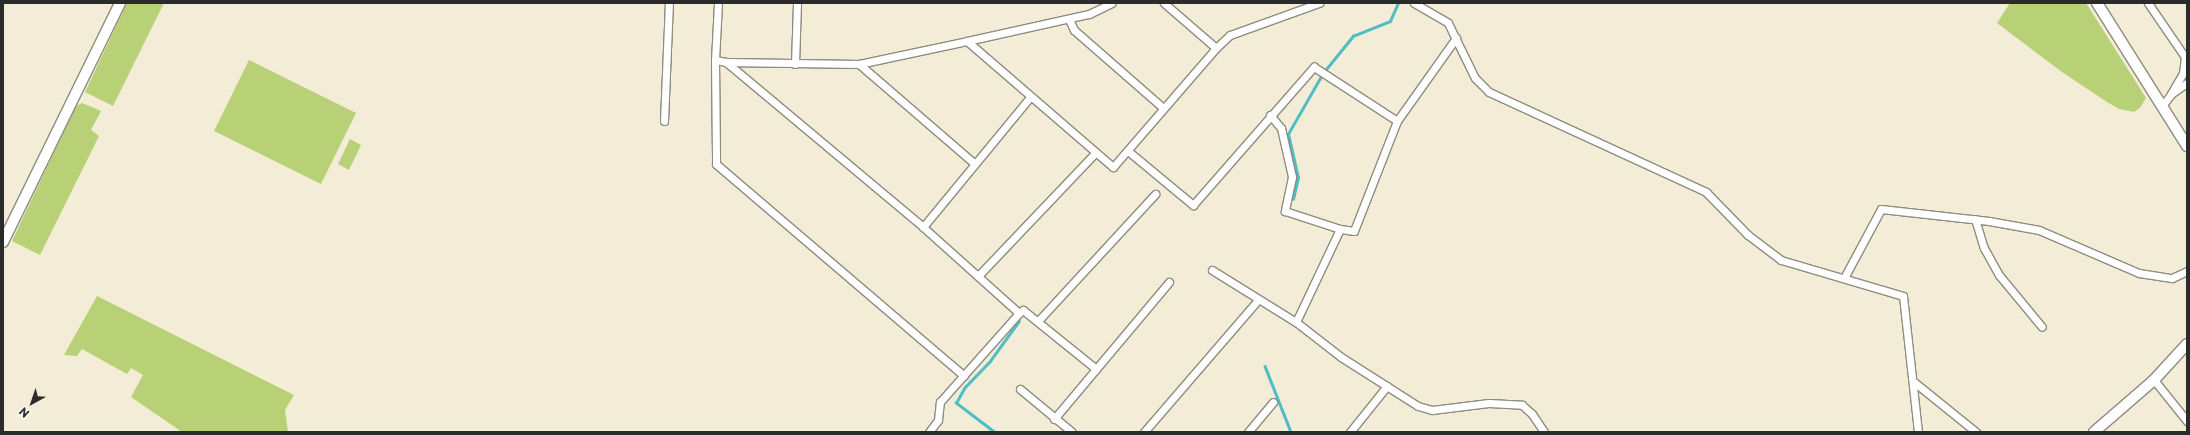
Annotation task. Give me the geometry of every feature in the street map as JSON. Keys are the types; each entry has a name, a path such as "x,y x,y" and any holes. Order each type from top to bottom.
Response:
{"main road":[{"path":"3,242 120,3"},
{"path":"2097,3 2187,146"},
{"path":"2094,432 2154,380 2187,344"}],"street":[{"path":"664,121 669,3"},
{"path":"718,3 715,60 714,158 719,168 964,376"},
{"path":"795,64 797,3"},
{"path":"715,60 726,62 795,64 859,64 1069,19 1089,14 1112,3"},
{"path":"1164,3 1216,48"},
{"path":"967,41 1030,98 1113,167 1128,152 1163,108 1216,48 1230,35 1319,3"},
{"path":"1414,3 1448,23 1475,78 1489,92 1706,192 1748,235 1781,260 1903,296 1914,382 1918,432"},
{"path":"2148,3 2185,57 2183,73 2162,106"},
{"path":"1069,19 1074,30 1163,108"},
{"path":"1270,115 1281,128 1292,178 1285,211 1340,229 1354,231 1397,121 1456,38"},
{"path":"726,62 923,227 1019,313"},
{"path":"859,64 976,164"},
{"path":"1128,152 1193,204 1270,115 1314,67 1397,121"},
{"path":"2171,94 2187,83"},
{"path":"923,227 1030,98"},
{"path":"978,276 1095,152"},
{"path":"1038,321 1155,194"},
{"path":"1844,278 1881,209 1976,219 2039,230 2139,273 2172,278 2187,272"},
{"path":"1976,219 1984,248 1999,275 2042,327"},
{"path":"1296,322 1340,229"},
{"path":"1212,270 1258,300 1296,322 1341,357 1418,406 1432,410 1489,403 1522,405 1532,414 1544,432"},
{"path":"1054,418 1170,282"},
{"path":"1144,432 1258,300"},
{"path":"929,432 938,420 940,402 1023,310 1096,369"},
{"path":"2154,380 2187,421"},
{"path":"1914,382 1976,432"},
{"path":"1350,432 1387,386"},
{"path":"1020,389 1072,432"},
{"path":"1248,432 1273,402"}],"green space":[{"path":"127,3 164,3 113,106 85,92"},
{"path":"2010,3 2086,3 2146,98 2140,108 2134,112 2119,109 2107,102 2062,72 1997,23"},
{"path":"249,60 356,113 321,184 214,131"},
{"path":"82,103 101,111 91,130 99,136 40,255 12,241 76,106"},
{"path":"350,139 361,145 349,170 338,164"},
{"path":"97,296 294,395 285,410 288,432 182,432 131,397 143,375 131,368 127,374 82,349 77,356 64,355"}],"waterway":[{"path":"1293,199 1298,178 1288,134 1323,73 1353,36 1390,21 1398,3"},
{"path":"994,432 956,403 965,387 990,361 1019,321"},
{"path":"1265,366 1291,432"}]}
